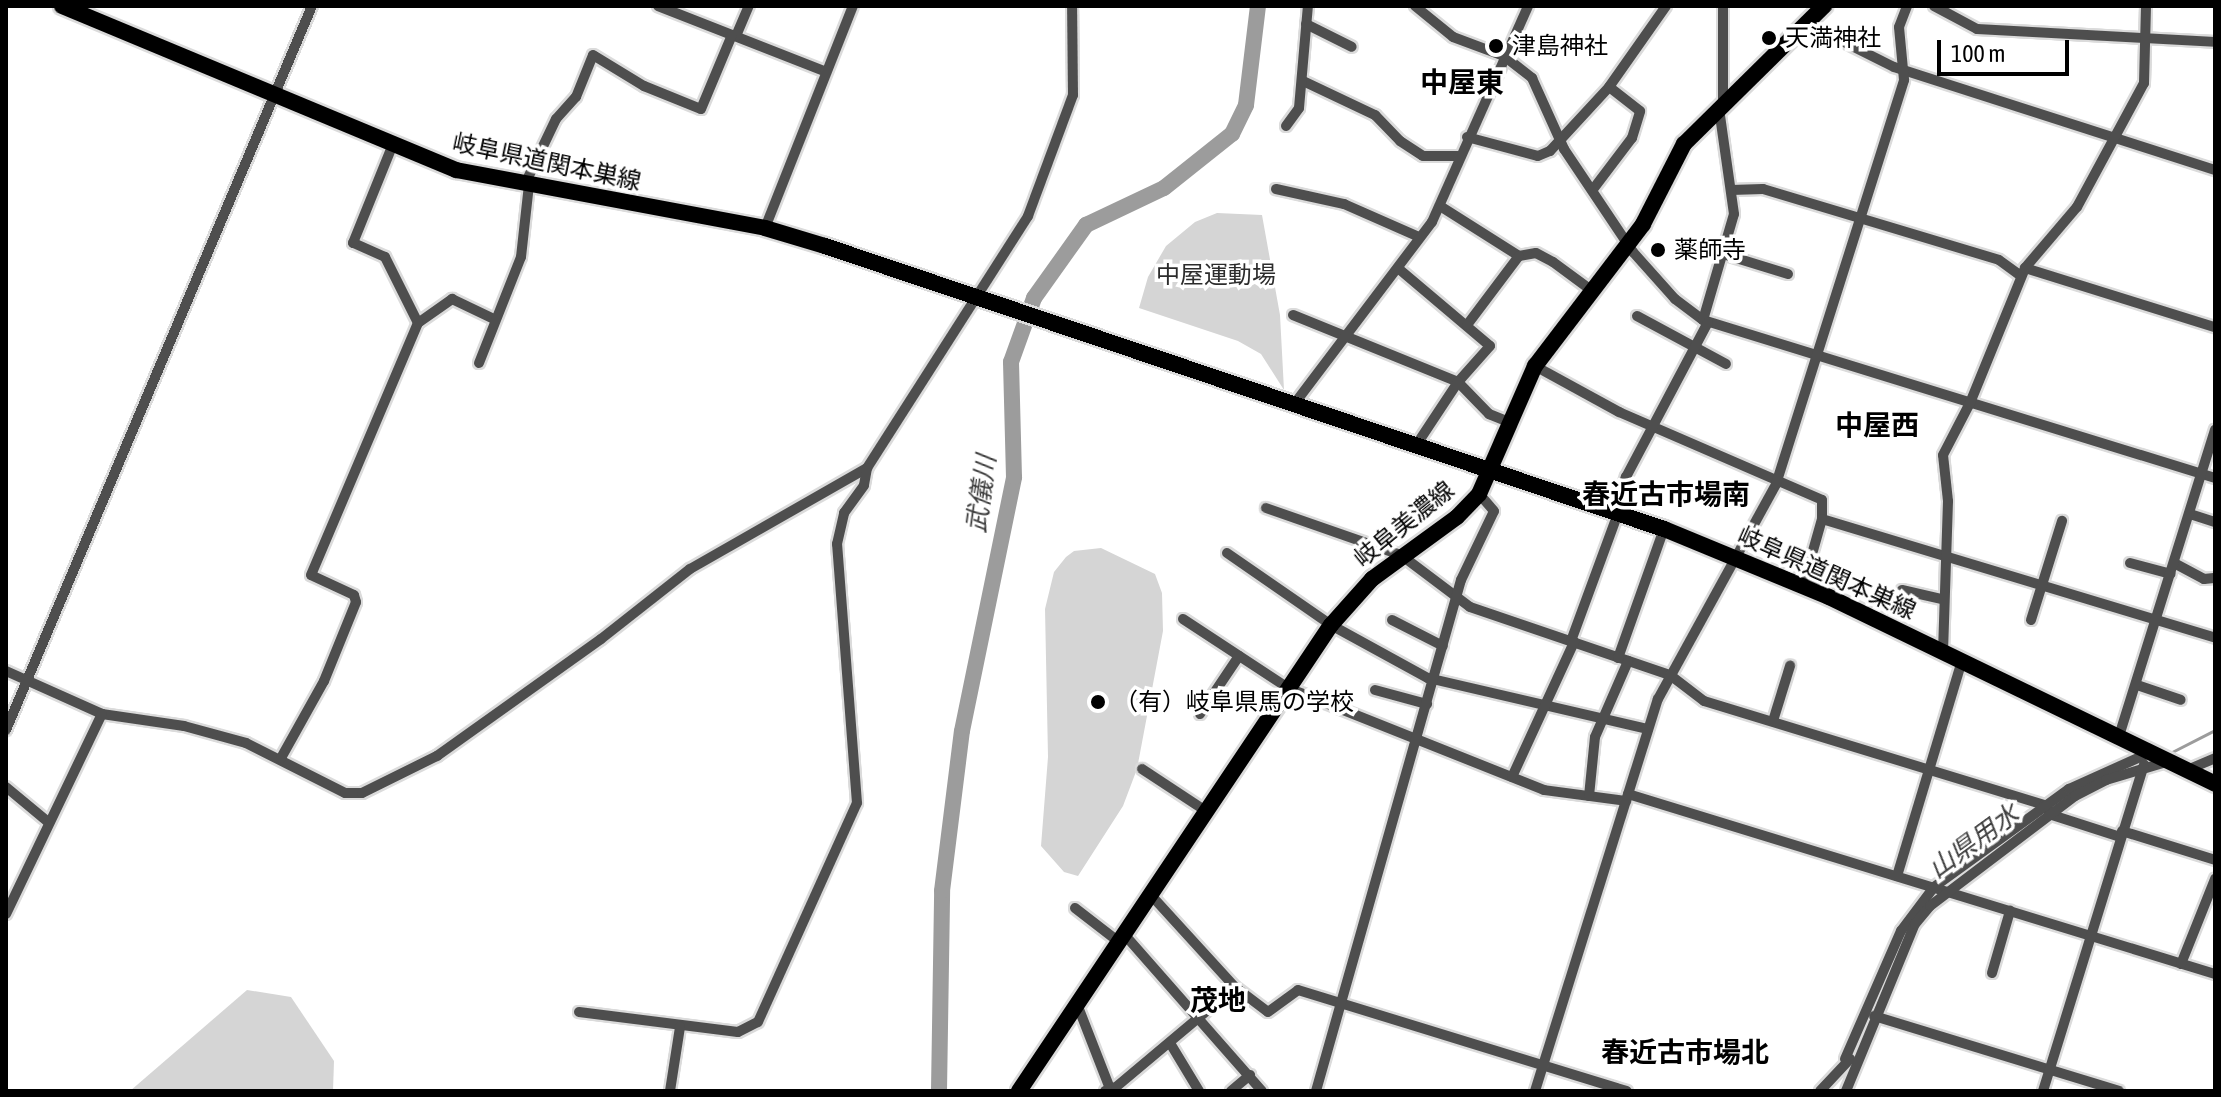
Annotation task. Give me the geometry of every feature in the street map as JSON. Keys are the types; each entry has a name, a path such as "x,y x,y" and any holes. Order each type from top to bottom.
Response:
{"main road":[{"name":"岐阜県道関本巣線","path":"62,6 456,170 765,228 986,299 1664,529 1815,591 2119,736 2145,762 2166,762 2215,784"},
{"name":"岐阜美濃線","path":"1019,1091 1203,809 1331,625 1401,555 1457,517 1479,494 1493,470 1535,366 1630,241 1684,144 1721,103 1824,6"}],"street":[{"path":"6,730 312,6"},
{"path":"658,6 826,72"},
{"path":"479,363 521,257 527,185 556,119 576,97 593,55 644,86 701,109 749,6"},
{"path":"765,228 853,6"},
{"path":"579,1012 680,1027 744,1033 753,1029 854,815 858,783 837,544 844,513 864,485 867,468 932,360 986,299 1028,216 1062,132 1076,58 1072,6"},
{"path":"1286,126 1299,108 1308,6"},
{"path":"1415,6 1453,37 1504,56 1532,78 1562,140 1630,241 1675,299 1706,321 2215,478"},
{"path":"1467,137 1538,156 1562,140 1609,87 1666,6"},
{"path":"1512,777 1547,708 1626,477 1706,321 1734,214 1721,103 1723,6"},
{"path":"1535,1091 1648,729 1670,675 1776,484 1906,71 1899,27 1907,6"},
{"path":"1934,6 1977,29 2146,42 2215,42"},
{"path":"1943,652 1943,555 1948,501 1943,455 1970,403 2023,272 2077,207 2144,83 2146,6"},
{"path":"1295,403 1345,333 1399,269 1440,206 1524,7"},
{"path":"1806,23 1906,71 2215,170"},
{"path":"1306,24 1352,47"},
{"path":"1303,81 1375,115 1400,141 1423,156 1460,156"},
{"path":"1594,188 1632,138 1640,111 1609,87"},
{"path":"393,144 353,243 385,257 418,323"},
{"path":"1276,189 1344,204 1419,237"},
{"path":"1731,190 1763,189 1999,260 2023,272 2215,327"},
{"path":"1440,206 1519,256 1536,253 1591,290"},
{"path":"1723,254 1788,274"},
{"path":"1467,325 1519,256"},
{"path":"1399,269 1467,325 1489,351 1458,382 1417,444"},
{"path":"281,758 324,681 356,602 354,595 311,575 418,323 452,299 494,319"},
{"path":"1293,315 1345,333 1458,382 1489,414 1511,423"},
{"path":"1637,316 1726,364"},
{"path":"1535,366 1574,391 1776,484 1822,500 1822,519 1805,579 1815,584 1815,591"},
{"path":"2119,736 2215,430"},
{"path":"6,671 102,714 226,736 281,758 354,795 391,780 466,735 690,569 867,468"},
{"path":"1316,1091 1456,599 1494,511 1479,494"},
{"path":"1266,508 1401,555 1456,599 1670,675 1704,701 1930,770 2121,834 2215,860"},
{"path":"2190,514 2215,522"},
{"path":"1822,519 2215,638"},
{"path":"2031,620 2062,521"},
{"path":"1589,796 1602,721 1664,529"},
{"path":"1227,553 1331,625 1434,679 1602,721 1648,729"},
{"path":"2130,563 2173,568 2204,579 2214,578"},
{"path":"1902,590 1942,599"},
{"path":"1183,619 1288,688 1544,790 1627,797 2215,974"},
{"path":"1392,620 1443,646"},
{"path":"1200,714 1239,656"},
{"path":"1897,876 1962,661"},
{"path":"1773,721 1790,666"},
{"path":"2137,685 2181,700"},
{"path":"1375,690 1427,704"},
{"path":"6,914 102,714"},
{"path":"2187,770 2215,758"},
{"path":"1846,1091 1850,1058 1901,931 1939,889 2049,810 2145,762"},
{"path":"2043,1091 2145,762"},
{"path":"1142,769 1203,809"},
{"path":"6,787 48,822"},
{"path":"2181,964 2215,879"},
{"path":"1820,1091 1850,1058 1874,1016 1915,924 1939,889"},
{"path":"1150,894 1235,987 1268,1012 1298,990 1627,1091"},
{"path":"1075,908 1121,938 1199,1018 1262,1091"},
{"path":"1992,973 2010,911"},
{"path":"1077,1004 1109,1091 1235,987"},
{"path":"1874,1016 2119,1091"},
{"path":"670,1091 680,1027"},
{"path":"1170,1043 1199,1091"},
{"path":"1231,1091 1250,1075"}],"green space":[{"name":"中屋運動場","path":"1217,213 1262,215 1280,315 1284,390 1261,354 1238,341 1139,308 1148,277 1166,246 1195,222"},
{"name":"（有）岐阜県馬の学校","path":"1101,548 1155,574 1162,593 1163,631 1137,769 1123,806 1078,876 1064,872 1041,846 1048,757 1045,609 1054,572 1066,557 1074,551"},
{"path":"247,990 291,997 334,1061 333,1091 130,1091"}],"waterway":[{"name":"武儀川","path":"939,1091 942,891 962,731 1014,477 1011,362 1034,298 1086,225 1164,188 1232,134 1246,105 1258,6"},
{"name":"山県用水","path":"2168,754 2215,730"}],"place":[{"name":"天満神社","path":"1769,38"},
{"name":"津島神社","path":"1496,46"},
{"name":"薬師寺","path":"1658,250"},
{"name":"（有）岐阜県馬の学校","path":"1098,702"}],"district":[{"name":"中屋東","path":"1462,82"},
{"name":"中屋西","path":"1877,425"},
{"name":"春近古市場南","path":"1666,494"},
{"name":"茂地","path":"1218,1000"},
{"name":"春近古市場北","path":"1685,1052"}]}
